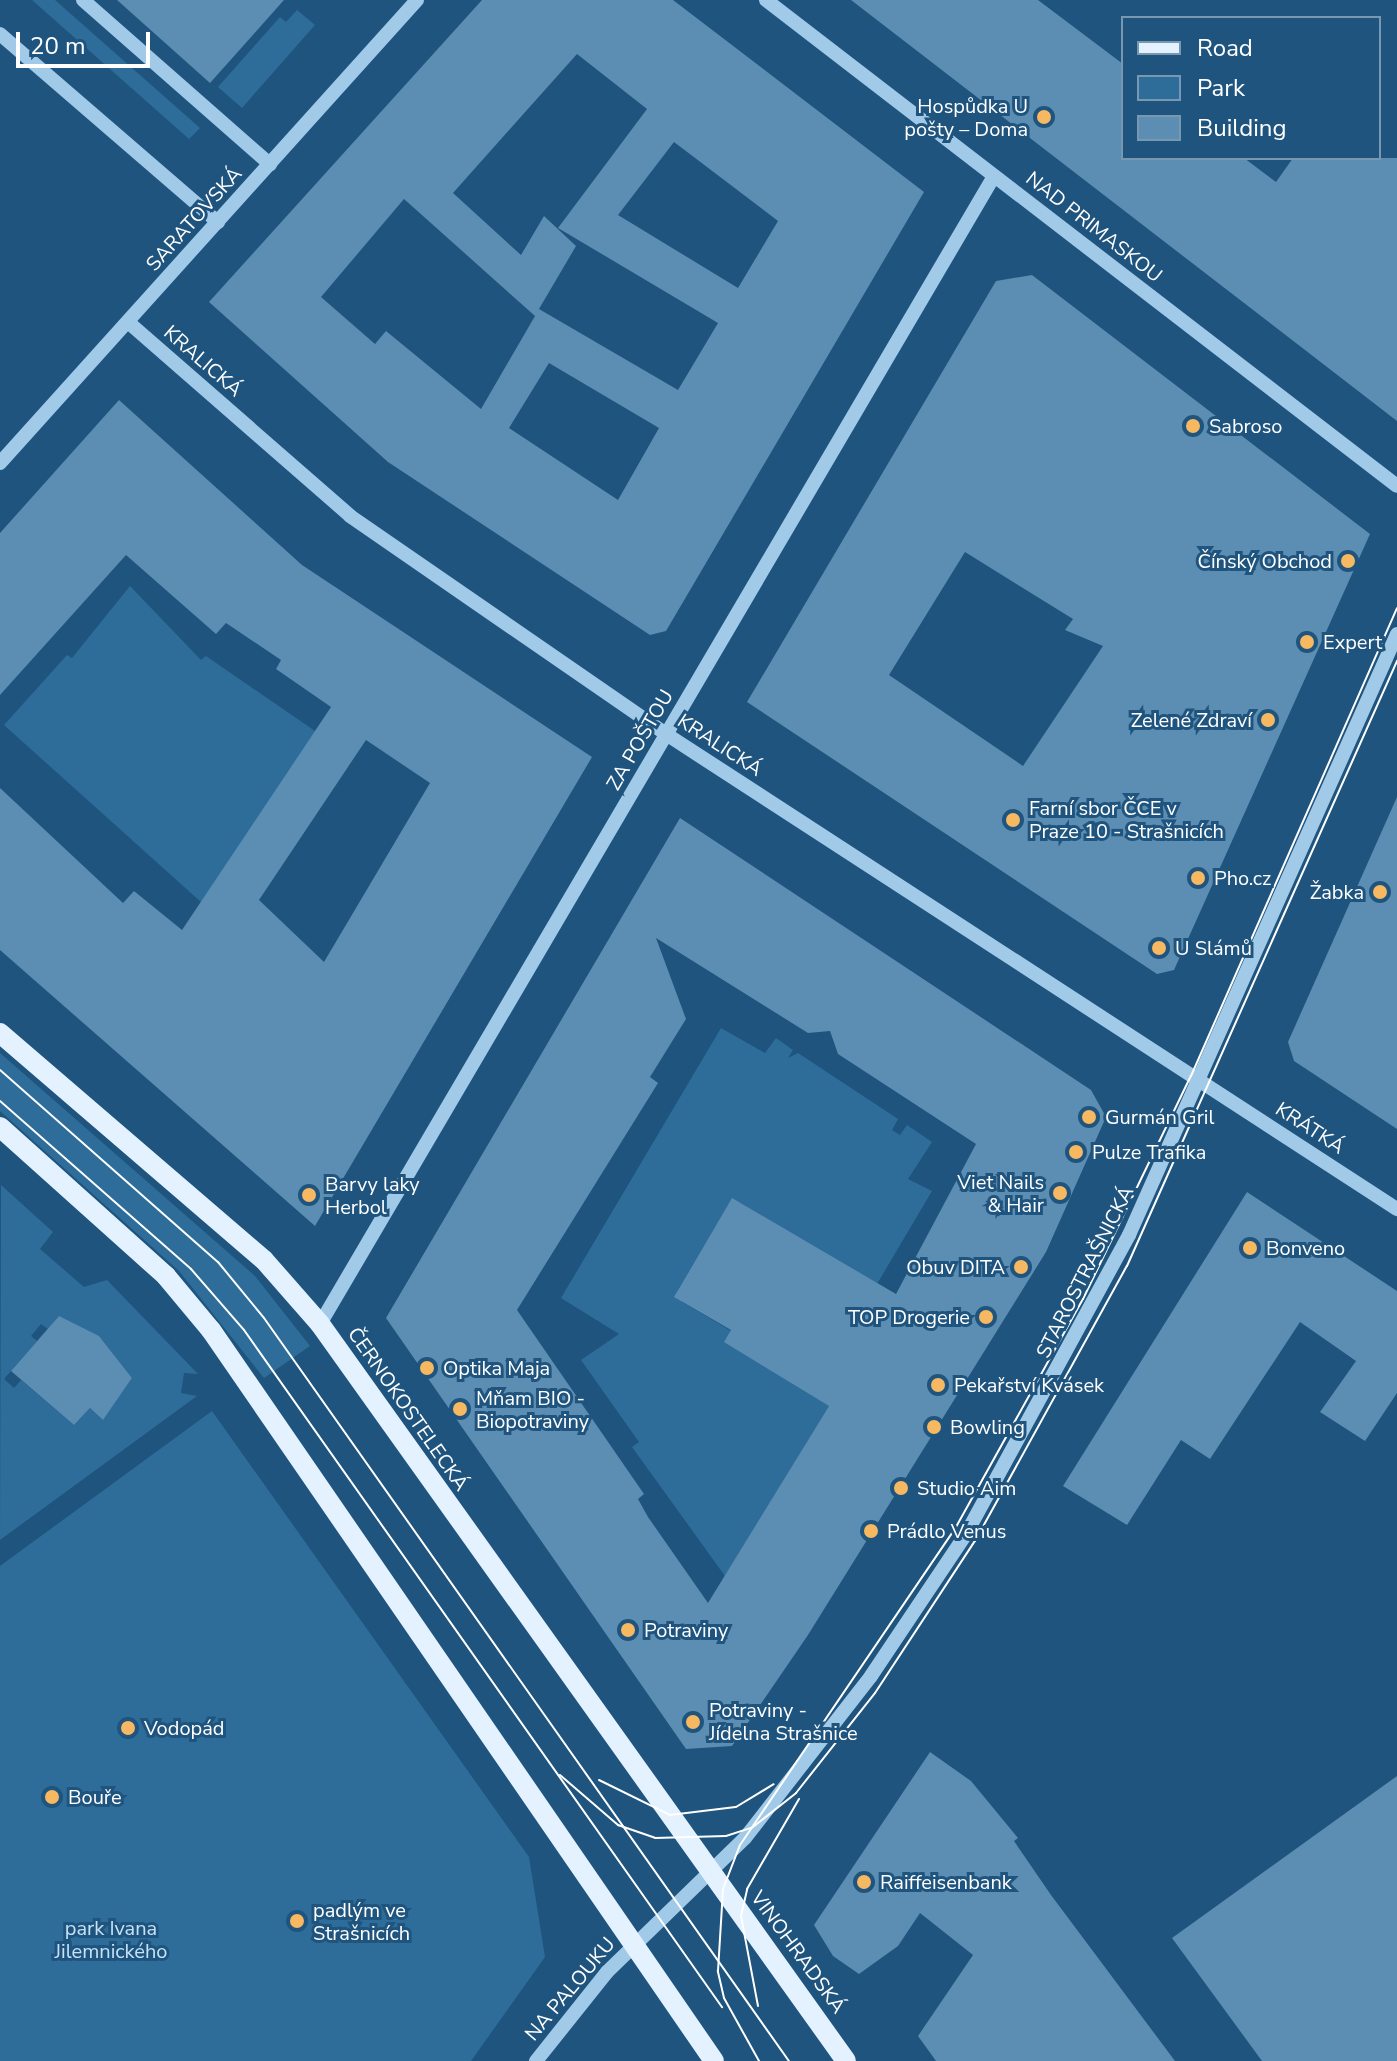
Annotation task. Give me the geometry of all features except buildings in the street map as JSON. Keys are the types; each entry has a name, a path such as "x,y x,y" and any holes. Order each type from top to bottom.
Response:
{"main road":[{"name":"ČERNOKOSTELECKÁ","path":"0,1033 264,1260 320,1324 596,1715 711,1871"},
{"path":"0,1127 166,1276 714,2061"},
{"name":"VINOHRADSKÁ","path":"711,1871 846,2061"}],"street":[{"path":"83,0 270,164"},
{"name":"SARATOVSKÁ","path":"0,463 417,0"},
{"name":"NAD PRIMASKOU","path":"766,0 1397,486"},
{"path":"0,34 218,222"},
{"name":"ZA POŠTOU","path":"320,1324 994,176"},
{"name":"KRALICKÁ","path":"128,322 350,516 666,734 1200,1081"},
{"name":"STAROSTRAŠNICKÁ","path":"635,1944 711,1871 823,1742 951,1558 1090,1311 1200,1081 1397,634"},
{"name":"KRÁTKÁ","path":"1200,1081 1397,1209"},
{"name":"NA PALOUKU","path":"536,2061 635,1944"}],"green space":[{"path":"32,0 55,0 200,128 189,139"},
{"path":"297,10 315,25 242,108 218,87 280,17 286,22"},
{"path":"130,586 201,660 206,656 315,731 201,902 4,725 67,655 72,658"},
{"path":"721,1028 765,1053 776,1038 793,1050 788,1058 798,1053 898,1119 892,1130 900,1135 907,1125 932,1142 908,1179 932,1191 877,1284 740,1203 728,1205 678,1290 682,1302 837,1393 725,1576 632,1447 639,1442 581,1360 619,1334 561,1298"},
{"path":"0,1053 255,1276 310,1346 264,1378 179,1271 0,1111"},
{"path":"1,1185 53,1232 40,1249 84,1287 107,1280 198,1374 184,1373 181,1393 197,1396 0,1540","holes":["59,1316 83,1336 99,1336 132,1378 103,1420 90,1408 74,1425 21,1380 14,1388 4,1379 37,1341 31,1336 41,1324 48,1329"]},
{"name":"park Ivana Jilemnického","path":"212,1411 529,1857 545,1957 471,2061 0,2061 0,1566"}],"tram line":[{"path":"759,2061 724,1998 718,1971 723,1889 740,1845 956,1527 1083,1299 1191,1076 1397,608"},
{"path":"560,1775 618,1825 655,1838 726,1836 753,1827 796,1793 875,1693 975,1541 1127,1266 1397,661"},
{"path":"0,1070 218,1262 264,1318 789,2061"},
{"path":"0,1101 191,1269 244,1330 722,2007"},
{"path":"599,1780 670,1815 736,1807 774,1784"},
{"path":"758,2006 741,1916 747,1889 799,1799"}],"place":[{"name":"Hospůdka U pošty – Doma","path":"1044,117"},
{"name":"Sabroso","path":"1193,426"},
{"name":"Čínský Obchod","path":"1348,561"},
{"name":"Expert","path":"1307,642"},
{"name":"Zelené Zdraví","path":"1268,720"},
{"name":"Farní sbor ČCE v Praze 10 - Strašnicích","path":"1013,820"},
{"name":"Pho.cz","path":"1198,878"},
{"name":"Žabka","path":"1380,892"},
{"name":"U Slámů","path":"1159,948"},
{"name":"Gurmán Gril","path":"1089,1117"},
{"name":"Pulze Trafika","path":"1076,1152"},
{"name":"Viet Nails & Hair","path":"1060,1193"},
{"name":"Barvy laky Herbol","path":"309,1195"},
{"name":"Bonveno","path":"1250,1248"},
{"name":"Obuv DITA","path":"1021,1267"},
{"name":"TOP Drogerie","path":"986,1317"},
{"name":"Optika Maja","path":"427,1368"},
{"name":"Pekařství Kvásek","path":"938,1385"},
{"name":"Mňam BIO - Biopotraviny","path":"460,1409"},
{"name":"Bowling","path":"934,1427"},
{"name":"Studio Aim","path":"901,1488"},
{"name":"Prádlo Venus","path":"871,1531"},
{"name":"Potraviny","path":"628,1630"},
{"name":"Potraviny - Jídelna Strašnice","path":"693,1722"},
{"name":"Vodopád","path":"128,1728"},
{"name":"Bouře","path":"52,1797"},
{"name":"Raiffeisenbank","path":"864,1882"},
{"name":"padlým ve Strašnicích","path":"297,1921"}]}
